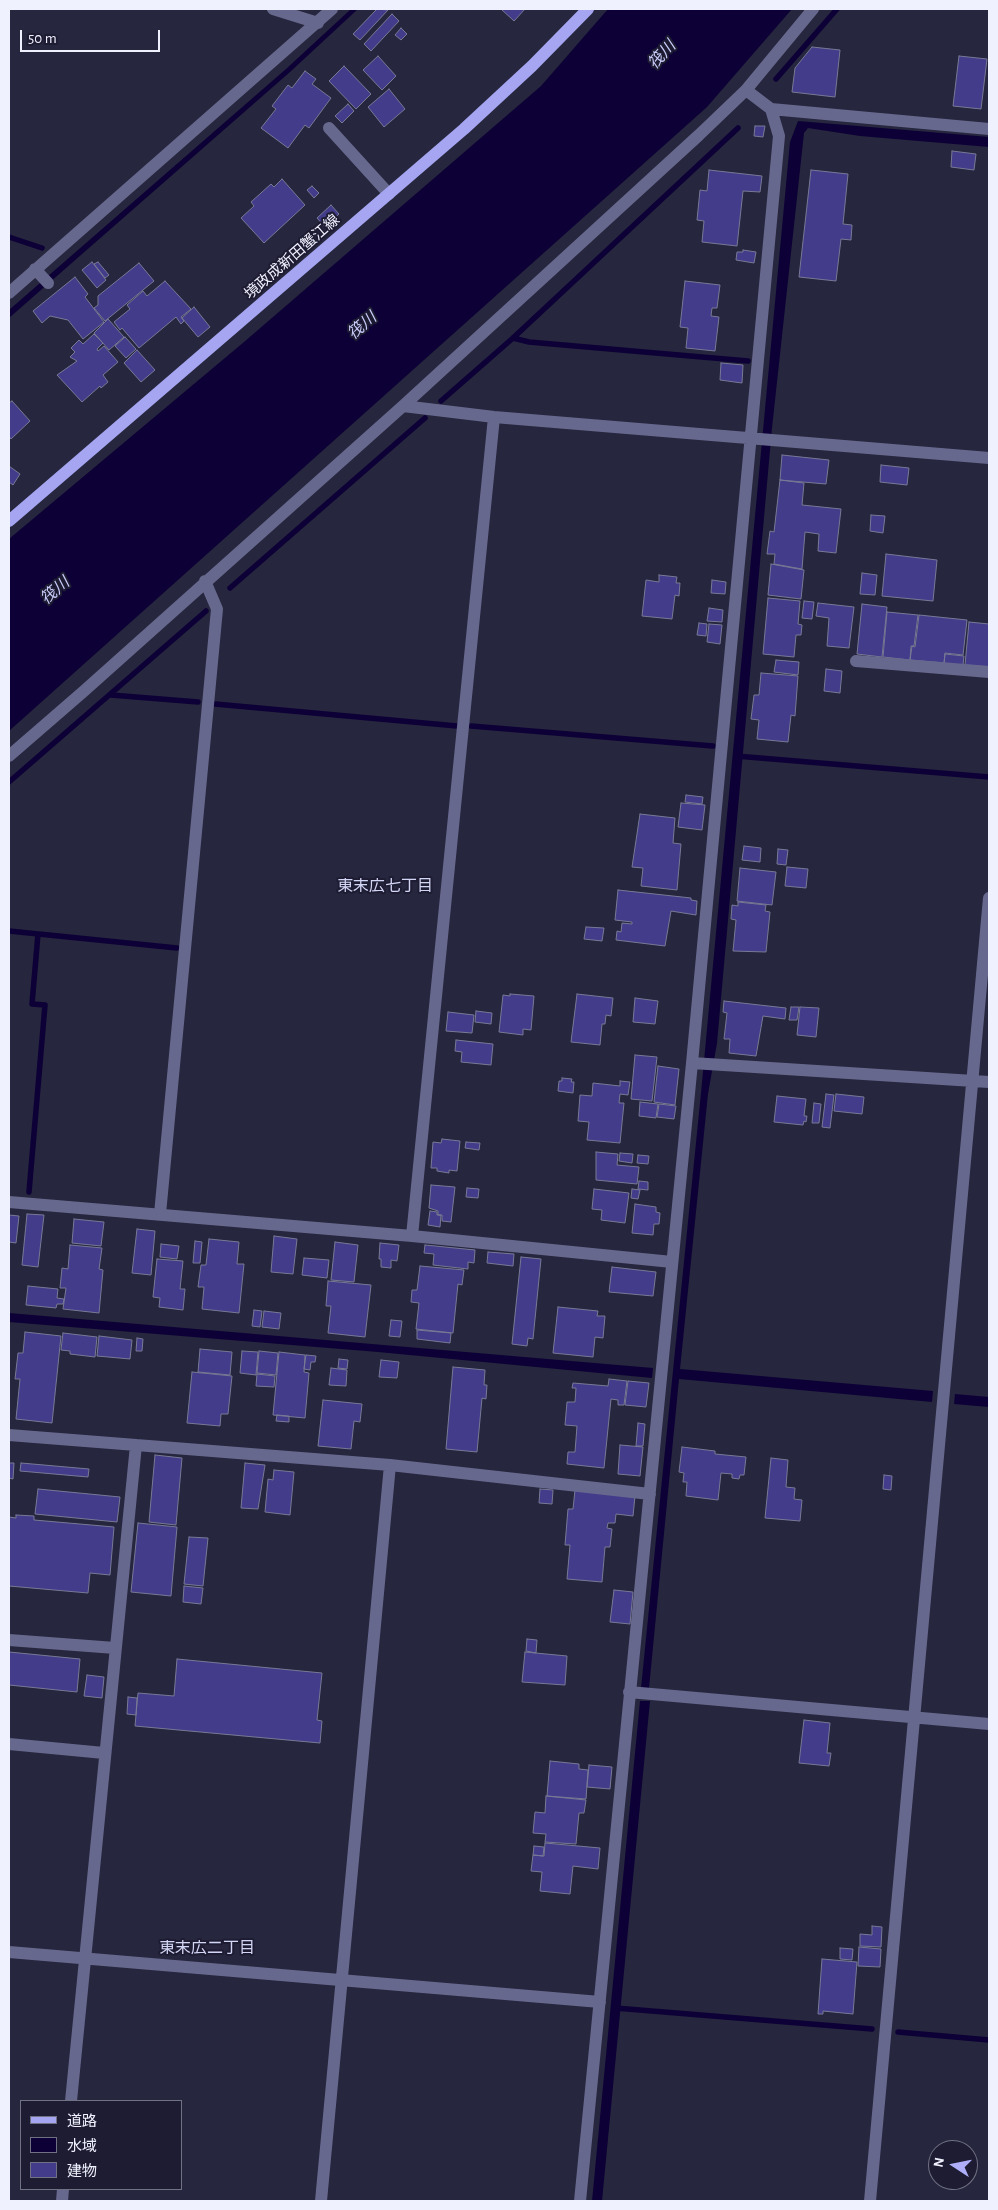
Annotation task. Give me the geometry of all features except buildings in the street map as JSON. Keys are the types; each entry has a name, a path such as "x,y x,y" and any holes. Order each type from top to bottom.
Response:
{"main road":[{"name":"境政成新田蟹江線","path":"9,521 389,194 532,66 588,9"}],"street":[{"path":"273,9 318,23"},
{"path":"9,292 41,275 332,9"},
{"path":"9,756 403,406 746,90 813,9"},
{"path":"746,90 771,109 989,129"},
{"path":"580,2201 672,1262 696,1064 756,440 779,136 771,109"},
{"path":"329,128 389,194"},
{"path":"403,406 494,417 989,458"},
{"path":"412,1236 494,417"},
{"path":"160,1214 217,609 205,581"},
{"path":"856,661 989,672"},
{"path":"870,2201 989,898"},
{"path":"696,1064 989,1082"},
{"path":"9,1202 412,1236 672,1262"},
{"path":"9,1435 390,1465 650,1494"},
{"path":"71,2100 136,1445"},
{"path":"321,2201 340,1980 390,1465"},
{"path":"9,1640 115,1648"},
{"path":"629,1692 989,1724"},
{"path":"9,1744 104,1753"},
{"path":"9,1952 600,2002"}],"water":[{"path":"351,9 358,9 290,72 9,318 9,310 286,69"},
{"name":"筏川","path":"608,9 792,9 707,107 9,731 9,539 244,342 541,86"},
{"path":"798,121 989,137 989,147 860,136 808,128 804,133 772,428 717,1043 708,1094 680,1369 933,1391 932,1402 679,1379 649,1688 641,1688 701,1093 790,142"},
{"path":"9,1313 653,1368 652,1378 378,1352 9,1322"},
{"path":"955,1394 989,1397 989,1407 954,1404"},
{"path":"640,1701 650,1701 602,2201 592,2201"}],"waterway":[{"path":"776,79 837,9"},
{"path":"441,401 513,338 738,128"},
{"path":"9,237 42,248"},
{"path":"513,338 529,342 748,361"},
{"path":"230,588 425,418"},
{"path":"9,782 206,611"},
{"path":"111,695 198,702"},
{"path":"215,704 457,726"},
{"path":"471,726 713,746"},
{"path":"736,756 989,777"},
{"path":"9,931 177,948"},
{"path":"29,1192 45,1005 32,1004 38,934"},
{"path":"615,2008 872,2029"},
{"path":"898,2032 989,2040"}],"district":[{"name":"東末広七丁目","path":"385,886"},
{"name":"東末広二丁目","path":"207,1948"}]}
